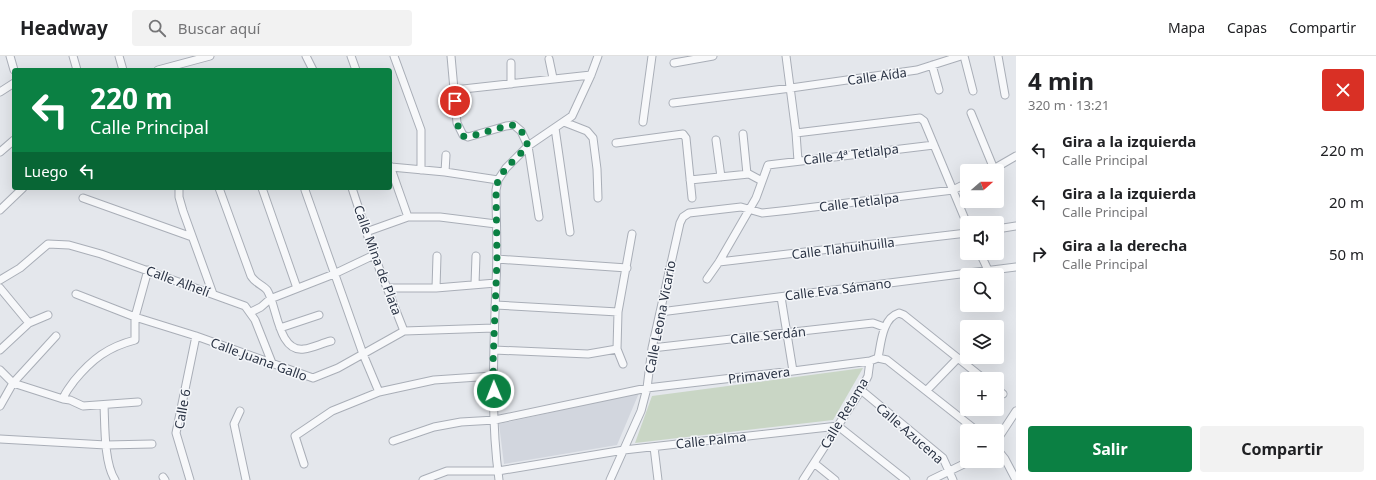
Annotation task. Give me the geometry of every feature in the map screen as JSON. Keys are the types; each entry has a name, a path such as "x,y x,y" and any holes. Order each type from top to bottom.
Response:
{"street":[{"path":"10,56 13,68"},
{"path":"73,56 76,68"},
{"path":"119,56 122,68"},
{"path":"165,68 210,56"},
{"path":"312,68 308,58 316,56"},
{"path":"351,56 355,68"},
{"path":"394,56 420,130 421,170"},
{"path":"451,56 457,123 462,136 468,137 514,125 521,130 528,146 539,217"},
{"path":"499,480 493,376 497,259 496,190 498,180 506,168 528,146 572,116 598,56"},
{"path":"643,122 652,56"},
{"path":"674,63 713,56"},
{"path":"786,56 791,88 798,160"},
{"name":"Calle Aída","path":"673,102 791,88 917,70 961,56"},
{"path":"964,56 973,91"},
{"path":"998,56 1004,95"},
{"path":"549,59 553,78"},
{"path":"511,84 512,63"},
{"path":"932,66 939,90"},
{"path":"454,90 591,75"},
{"path":"0,92 12,84"},
{"path":"971,113 990,164"},
{"path":"796,133 920,118 924,121 964,216"},
{"path":"564,122 587,131 593,138 598,198"},
{"path":"555,128 570,232"},
{"path":"616,143 683,134 686,138 692,198"},
{"path":"743,134 747,174"},
{"path":"716,140 721,177"},
{"path":"0,152 12,142"},
{"name":"Calle 4ª Tetlalpa","path":"762,182 768,164 934,145"},
{"path":"445,172 446,155"},
{"path":"1002,164 1016,156"},
{"path":"392,167 445,172 498,180"},
{"path":"392,173 408,217"},
{"path":"690,180 747,174 762,182 750,209 719,262 707,279"},
{"name":"Calle Tetlalpa","path":"750,209 762,213 783,211 953,190 960,186"},
{"path":"0,210 22,190"},
{"path":"179,190 183,211 214,294"},
{"path":"220,190 251,276 255,282 266,290 280,328 288,344 295,349 304,349 331,341"},
{"path":"263,190 297,288"},
{"path":"305,190 334,274 378,392"},
{"name":"Calle Mina de Plata","path":"353,190 374,255 404,331"},
{"path":"83,198 192,237"},
{"name":"Calle Leona Vicario","path":"610,480 641,411 647,388 652,348 680,223 683,217 689,213 741,207 750,209"},
{"path":"366,232 408,217 440,217 496,224"},
{"path":"1004,228 1016,226"},
{"name":"Calle Tlahuihuilla","path":"719,262 960,233"},
{"path":"623,364 617,349 618,312 632,234"},
{"name":"Calle Alhelí","path":"0,280 20,268 48,244 69,245 101,254 214,294 245,306 251,312"},
{"path":"272,363 251,312 261,307 270,299 334,274 374,255"},
{"path":"436,288 437,256"},
{"path":"475,284 476,256"},
{"path":"497,259 627,268"},
{"name":"Calle Eva Sámano","path":"1004,268 1016,267"},
{"path":"63,399 66,392 81,372 97,356 118,345 135,340 135,317 148,270"},
{"name":"Calle Eva Sámano","path":"660,312 960,274"},
{"path":"387,288 436,288 496,283"},
{"path":"0,288 29,323"},
{"name":"Calle Juana Gallo","path":"76,294 135,317 196,336 313,378 338,368 404,331 494,328"},
{"path":"781,297 793,371"},
{"path":"495,305 618,312"},
{"path":"968,424 887,360 878,358 884,327 895,314 899,312 904,314 975,372"},
{"path":"0,350 29,323 48,315"},
{"path":"280,328 319,315"},
{"name":"Calle Serdán","path":"652,348 873,323 884,327"},
{"path":"0,406 13,383 56,336"},
{"name":"Calle 6","path":"190,480 176,433 196,336"},
{"path":"494,350 588,354 617,349"},
{"name":"Calle Retama","path":"803,480 861,390 868,376 870,361 878,358"},
{"path":"927,390 958,358"},
{"name":"Primavera","path":"392,441 434,427 461,422 495,420 647,388 870,361"},
{"path":"0,370 13,383 70,400 83,406 138,402"},
{"path":"304,464 295,436 332,410 378,392 434,380 493,376"},
{"name":"Calle Azucena","path":"861,390 943,458 952,480"},
{"path":"104,405 106,445 111,473 115,480"},
{"path":"240,411 234,424 246,480"},
{"path":"1004,429 1016,411"},
{"path":"838,426 906,480"},
{"name":"Calle Palma","path":"423,480 447,470 498,471 624,450 838,426"},
{"path":"0,439 106,445 152,444"},
{"path":"654,447 658,480"},
{"path":"1004,459 1016,480"},
{"path":"814,463 835,480"},
{"path":"931,480 960,466"}],"shaded area":[{"path":"639,393 617,445 504,464 499,424"}],"green space":[{"path":"863,368 833,420 635,443 652,396"}],"route":[{"path":"455,101 457,123 462,136 468,137 514,125 521,130 528,146 506,168 498,180 496,190 497,259 493,363 494,391"}]}
